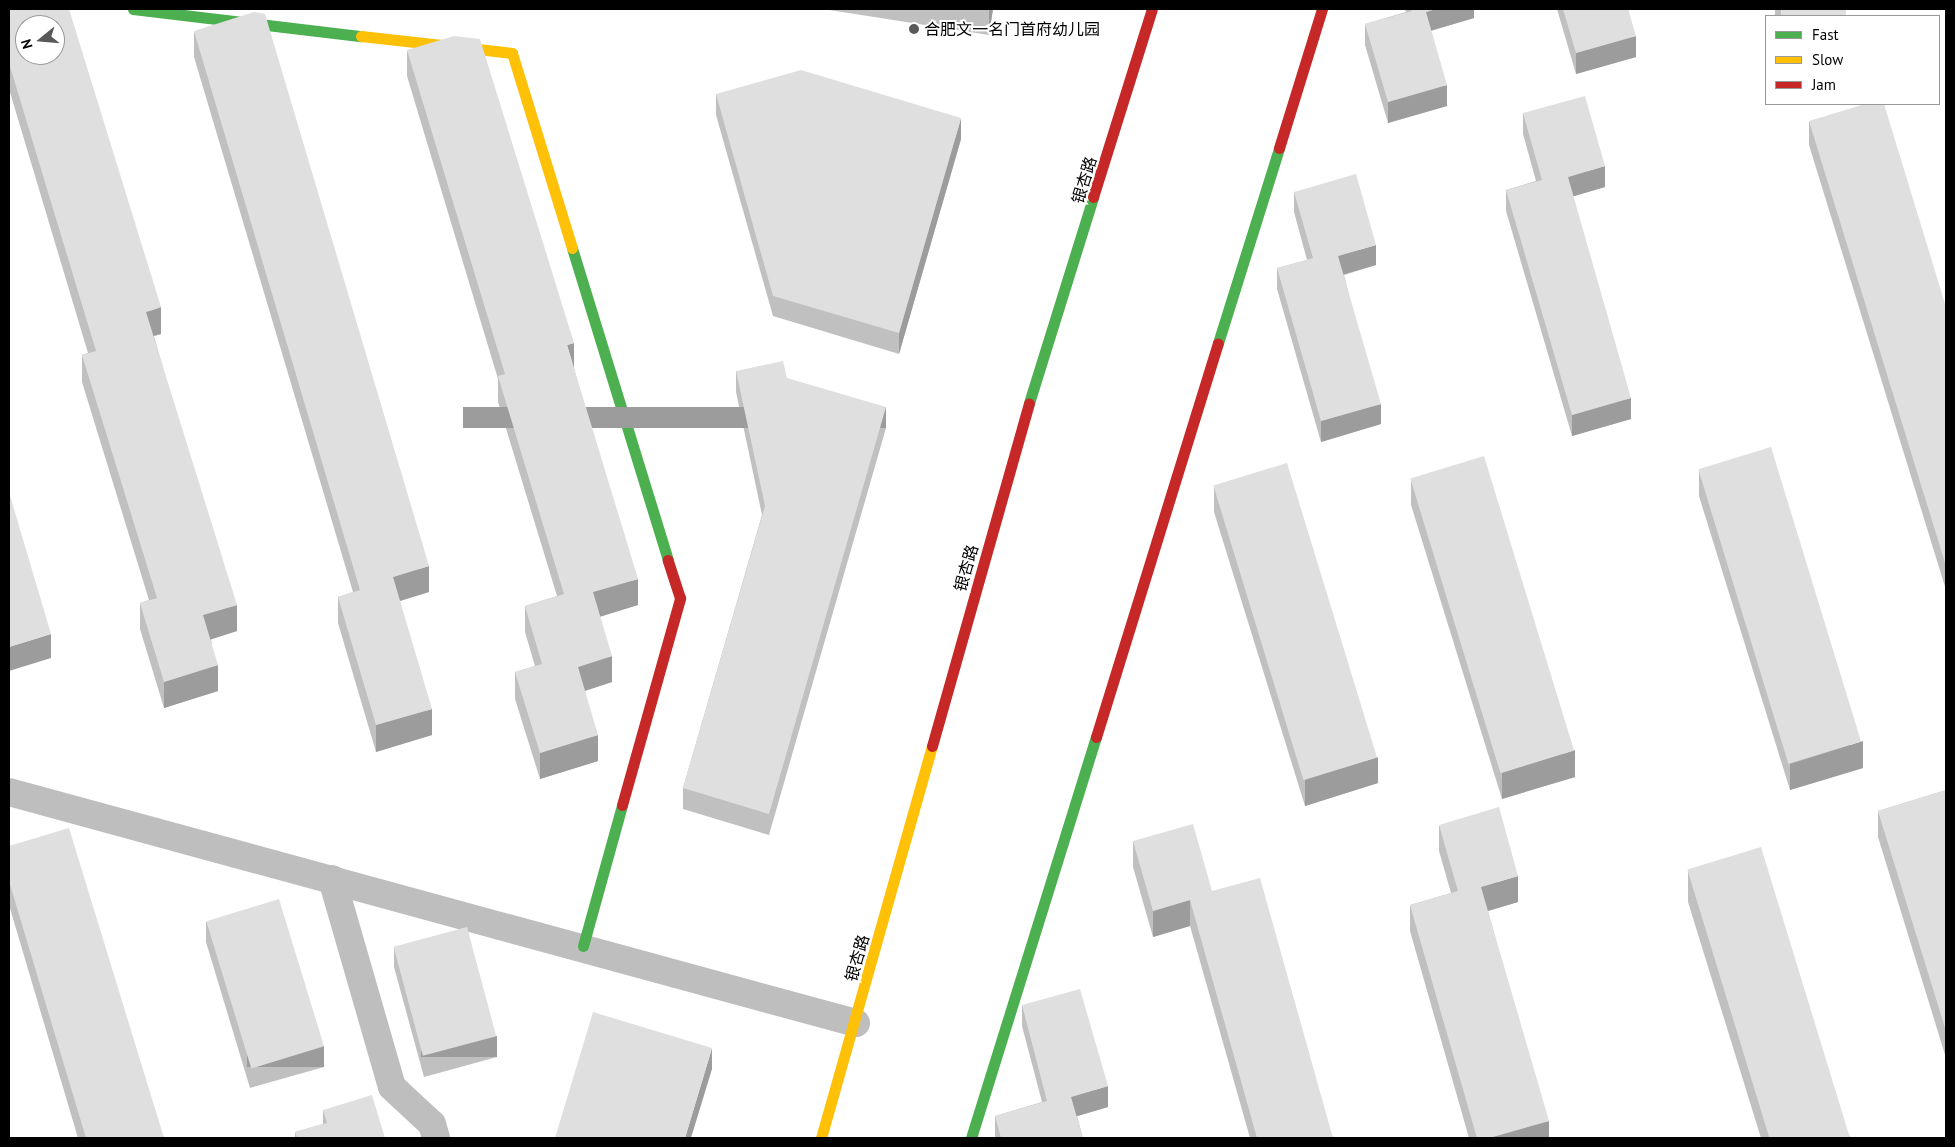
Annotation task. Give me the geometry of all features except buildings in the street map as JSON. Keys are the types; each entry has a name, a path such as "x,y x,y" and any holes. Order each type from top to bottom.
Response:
{"street":[{"path":"133,9 512,53 680,598 583,946"},
{"name":"银杏路","path":"821,1138 856,1023 1020,433 1152,9"},
{"path":"971,1138 1322,9"},
{"path":"9,792 583,946 856,1023"},
{"path":"332,879 392,1087 432,1124 436,1138"}],"traffic: fast":[{"path":"133,9 361,36"},
{"path":"1218,343 1279,148"},
{"path":"1029,403 1093,197"},
{"path":"572,248 668,560"},
{"path":"971,1138 1096,737"},
{"path":"583,946 622,805"}],"traffic: slow":[{"path":"361,36 512,53 572,248"},
{"path":"821,1138 932,746"}],"traffic: jam":[{"path":"1093,197 1152,9"},
{"path":"1279,148 1322,9"},
{"path":"1096,737 1218,343"},
{"path":"932,746 1029,403"},
{"path":"622,805 680,598 668,560"}],"place":[{"name":"合肥文一名门首府幼儿园","path":"914,29"}]}
